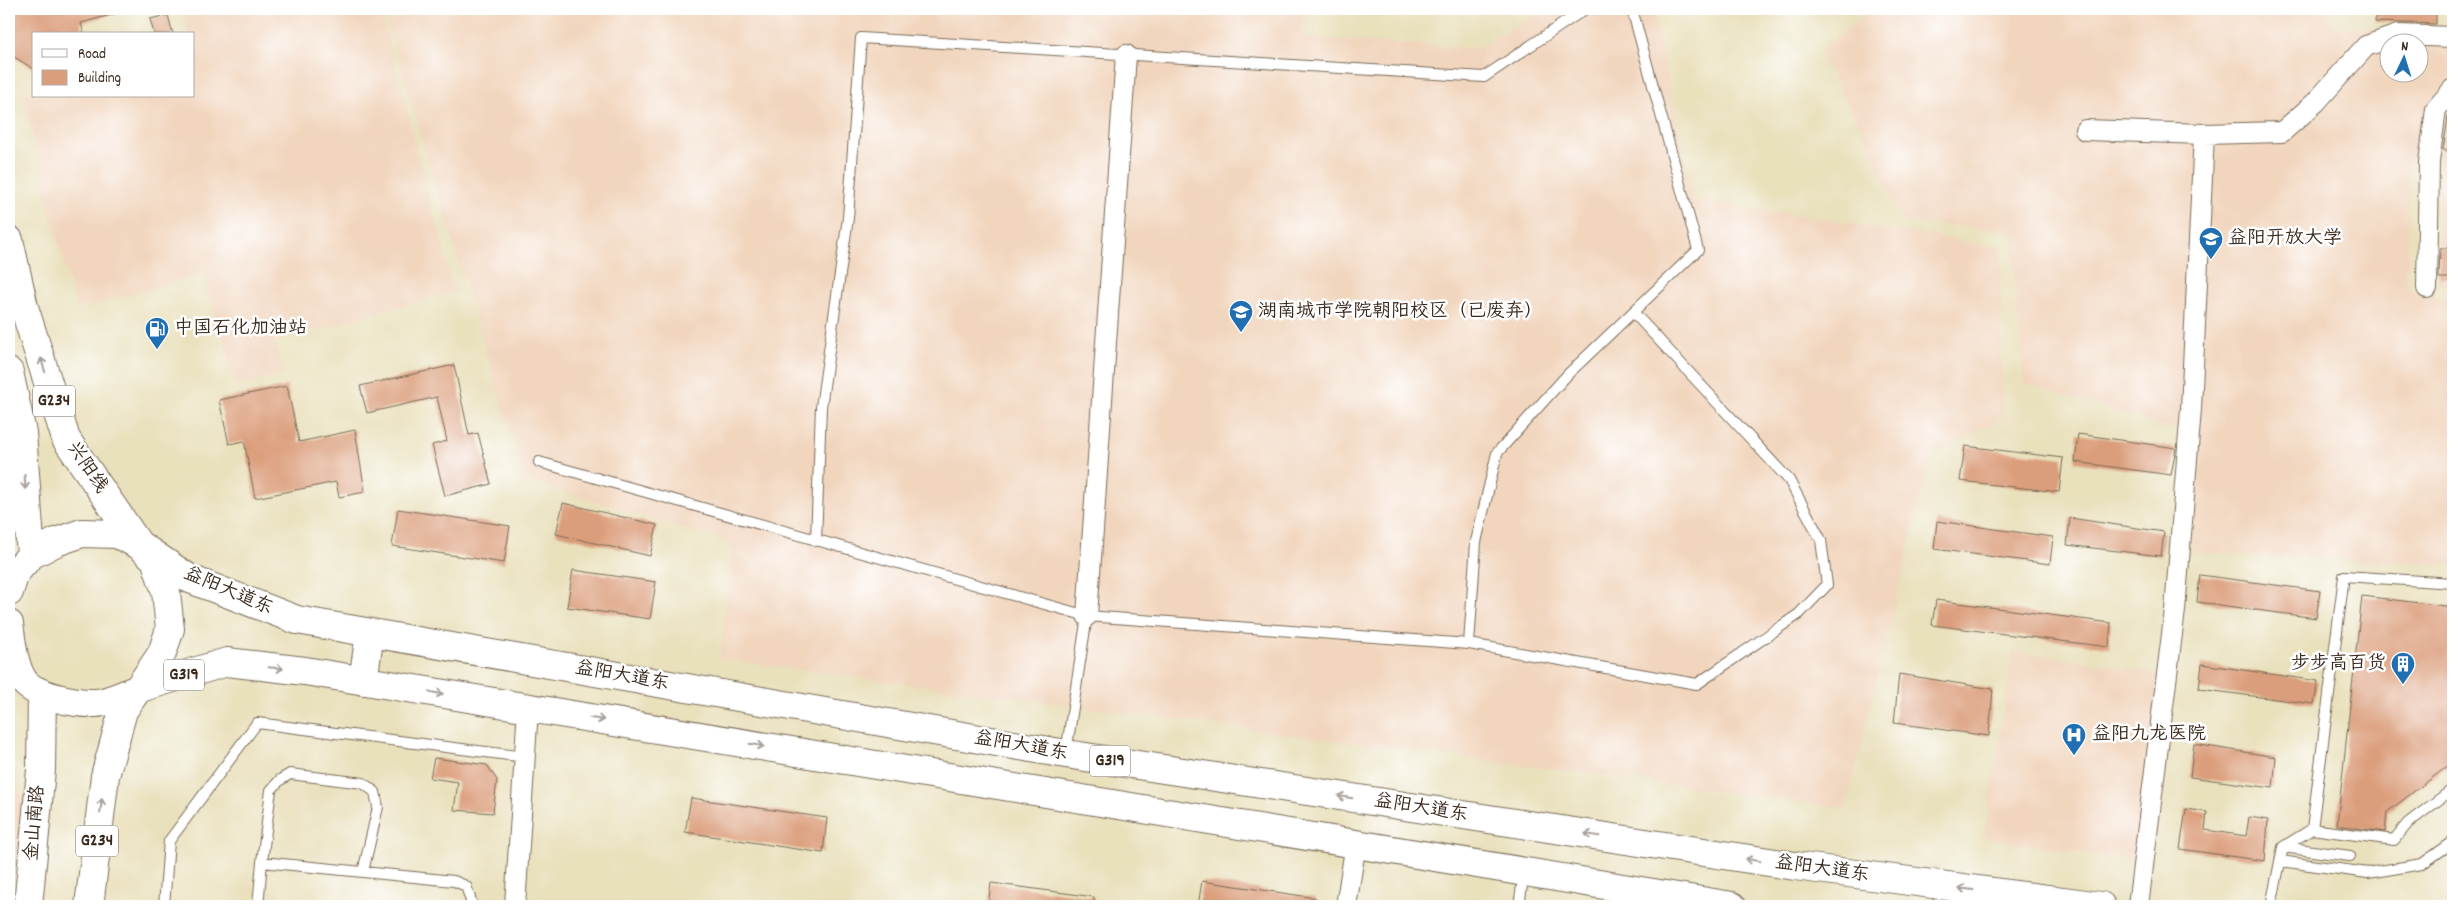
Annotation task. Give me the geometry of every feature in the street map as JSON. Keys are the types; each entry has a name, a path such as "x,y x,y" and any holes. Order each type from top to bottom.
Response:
{"main road":[{"name":"兴阳线","path":"9,240 24,307 66,439 139,545"},
{"name":"G234","path":"9,372 22,433 16,573"},
{"path":"9,463 22,433"},
{"path":"16,573 56,542 82,533 117,534 139,545"},
{"name":"益阳大道东","path":"139,545 190,579 288,617 370,633 1066,754 1794,866 2101,906"},
{"name":"G234","path":"90,906 105,776 123,711 162,653 170,629 166,592 155,559 139,545"},
{"path":"9,624 12,659 24,682 42,693 66,700 97,703 140,688"},
{"path":"363,680 370,633"},
{"name":"G319","path":"140,688 227,662 305,671 1732,906"},
{"name":"金山南路","path":"28,906 41,770 42,693"}],"street":[{"path":"2085,130 2204,134 2282,132 2316,102 2366,46 2398,35 2453,37"},
{"path":"1087,616 1126,55"},
{"path":"2427,288 2429,162 2436,109 2453,89"},
{"path":"2138,906 2176,610 2191,409 2204,134"},
{"path":"515,906 528,708"},
{"path":"1346,906 1356,843"}],"lane":[{"path":"816,541 821,407 848,218 861,38 1484,77 1585,9"},
{"path":"1469,644 1476,542 1497,453 1568,374 1698,250 1632,9"},
{"path":"539,462 1087,616 1469,644 1697,684 1799,614 1826,586 1821,540 1789,480 1633,312"},
{"path":"2312,829 2344,576 2453,583"},
{"path":"1066,754 1087,616"},
{"path":"164,906 169,841 256,723 525,757"},
{"path":"258,906 271,790 280,780 290,774 363,783 375,792 378,807 363,872"},
{"path":"2271,906 2283,847 2312,829 2394,840 2408,823 2453,789"},
{"path":"2280,861 2368,873 2422,864 2453,842"},
{"path":"2283,847 2350,856"},
{"path":"262,862 454,881 466,886 471,906"},
{"path":"1519,906 1524,871"}],"shaded area":[{"path":"183,9 380,9 454,291 275,342 284,374 236,386 204,274 77,309 45,194 24,94 32,92 32,98 195,98 195,32 189,32"},
{"name":"湖南城市学院朝阳校区（已废弃）","path":"383,9 1303,9 1303,37 1476,49 1535,15 1541,9 1653,9 1693,199 2001,247 2002,418 1930,457 1846,808 720,659 732,543 525,480"},
{"name":"益阳开放大学","path":"1873,9 2325,9 2337,28 2453,29 2453,74 2433,103 2409,165 2408,289 2453,302 2453,565 2193,552 2196,437 2024,383 2011,231 1902,221 1861,128 1819,51"},
{"path":"2453,103 2453,289 2438,284 2439,144"},
{"name":"益阳九龙医院","path":"2013,651 2158,674 2141,861 1984,838"},
{"path":"9,746 22,799 12,906 9,906"}],"building":[{"path":"9,9 118,9 118,13 81,23 83,32 32,32 32,68 9,54"},
{"path":"2376,9 2436,9 2436,24 2375,22"},
{"path":"168,15 172,32 153,32 150,19"},
{"path":"2449,111 2453,112 2453,150 2443,150"},
{"path":"2440,248 2453,248 2453,278 2439,278"},
{"path":"454,365 469,435 478,433 491,484 445,496 432,445 447,441 437,397 367,413 360,386"},
{"path":"287,386 299,442 355,430 365,492 339,497 336,482 255,498 244,441 229,444 219,400"},
{"path":"2078,434 2176,448 2171,475 2075,462"},
{"path":"1965,446 2063,458 2059,492 1960,481"},
{"path":"563,503 657,525 650,556 556,534"},
{"path":"398,509 510,526 504,563 392,546"},
{"path":"2070,518 2164,532 2161,556 2067,545"},
{"path":"1937,521 2053,537 2050,564 1934,549"},
{"path":"573,570 656,582 650,619 567,607"},
{"path":"2200,575 2320,591 2316,618 2197,602"},
{"name":"步步高百货","path":"2362,596 2453,607 2453,762 2387,812 2385,832 2337,825"},
{"path":"1936,600 2111,623 2109,647 1932,625"},
{"path":"2202,664 2318,681 2314,704 2199,689"},
{"path":"1899,674 1993,689 1989,736 1894,723"},
{"path":"2194,744 2276,757 2273,788 2190,777"},
{"path":"434,758 487,765 497,780 493,813 454,810 458,782 430,778"},
{"path":"691,798 827,818 823,853 685,832"},
{"path":"2186,809 2207,812 2205,830 2246,836 2249,817 2268,820 2265,861 2180,849"},
{"path":"1202,881 1316,898 1316,906 1198,906"},
{"path":"991,883 1094,897 1094,906 988,906"}],"place":[{"name":"益阳开放大学","path":"2211,260"},
{"name":"湖南城市学院朝阳校区（已废弃）","path":"1241,333"},
{"name":"中国石化加油站","path":"157,350"},
{"name":"步步高百货","path":"2403,685"},
{"name":"益阳九龙医院","path":"2074,756"}]}
